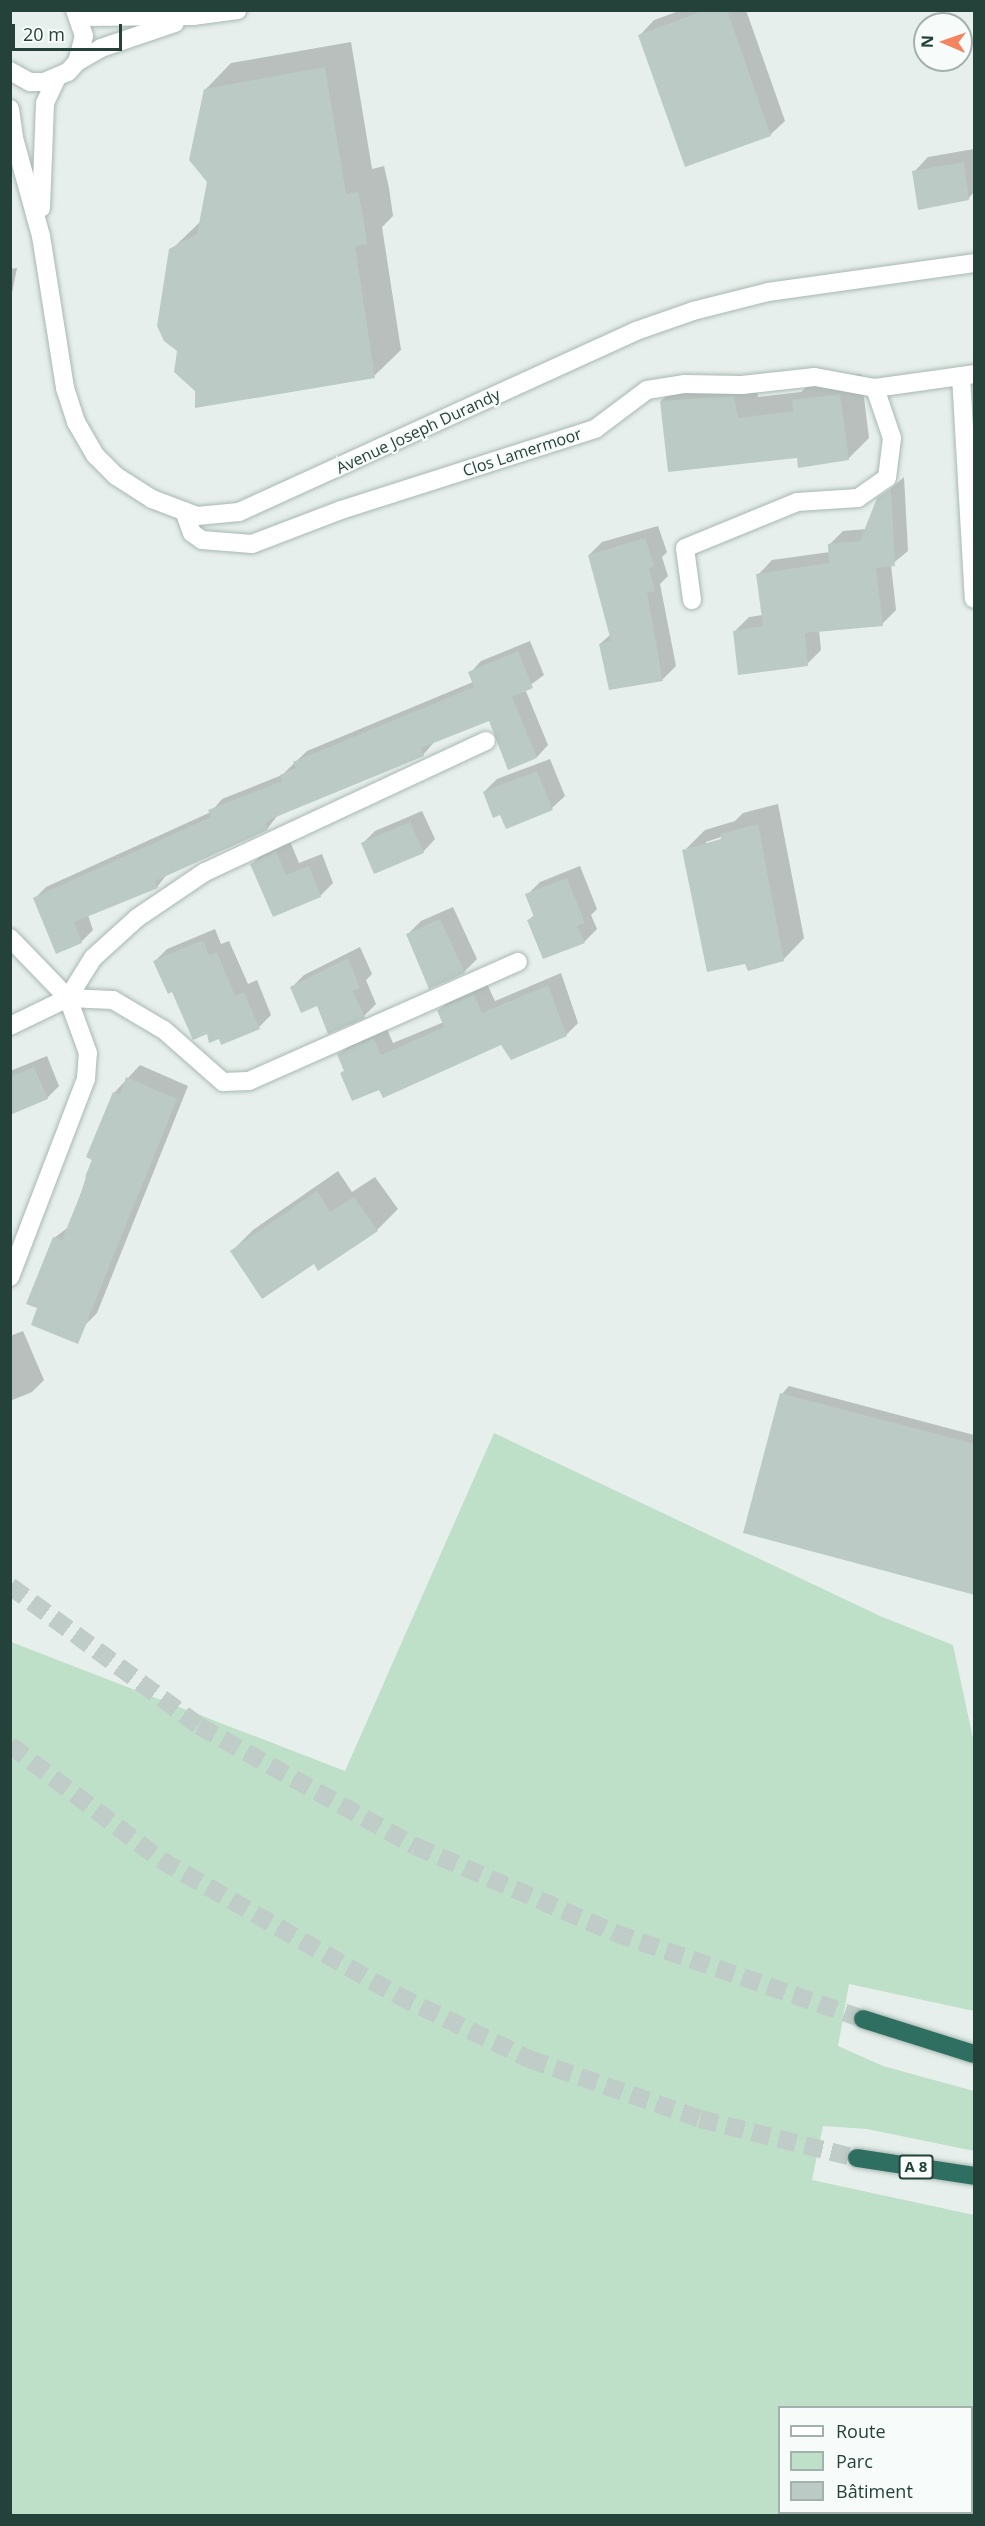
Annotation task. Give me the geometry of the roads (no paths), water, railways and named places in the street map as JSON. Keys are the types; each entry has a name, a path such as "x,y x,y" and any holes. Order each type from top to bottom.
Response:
{"highway":[{"path":"863,2019 975,2054"},
{"name":"A 8","path":"857,2158 975,2176"}],"street":[{"path":"77,62 84,36 77,14 193,16 238,10"},
{"path":"10,71 30,82 56,79 77,62 101,48 193,16"},
{"name":"Avenue Joseph Durandy","path":"41,237 41,138 45,103 56,79"},
{"name":"Avenue Joseph Durandy","path":"10,109 12,137 41,237 65,388 76,422 96,456 116,476 152,499 197,516 239,512 636,331 693,311 768,292 975,263"},
{"name":"Clos Lamermoor","path":"184,511 192,533 202,540 252,544 341,510 595,429 647,390 684,384 742,385 815,377 875,388 968,375 975,599"},
{"path":"692,600 685,548 797,502 858,498 887,478 892,438 875,388"},
{"path":"68,998 93,958 138,918 205,872 486,741"},
{"path":"10,939 68,998 88,1053 86,1079 10,1277"},
{"path":"10,1026 68,998 113,1000 164,1030 223,1082 249,1082 518,962"}],"tunnel":[{"path":"10,1586 199,1726 415,1846 615,1933 863,2019"},
{"path":"10,1745 161,1860 397,1995 529,2059 700,2119 857,2158"}]}
